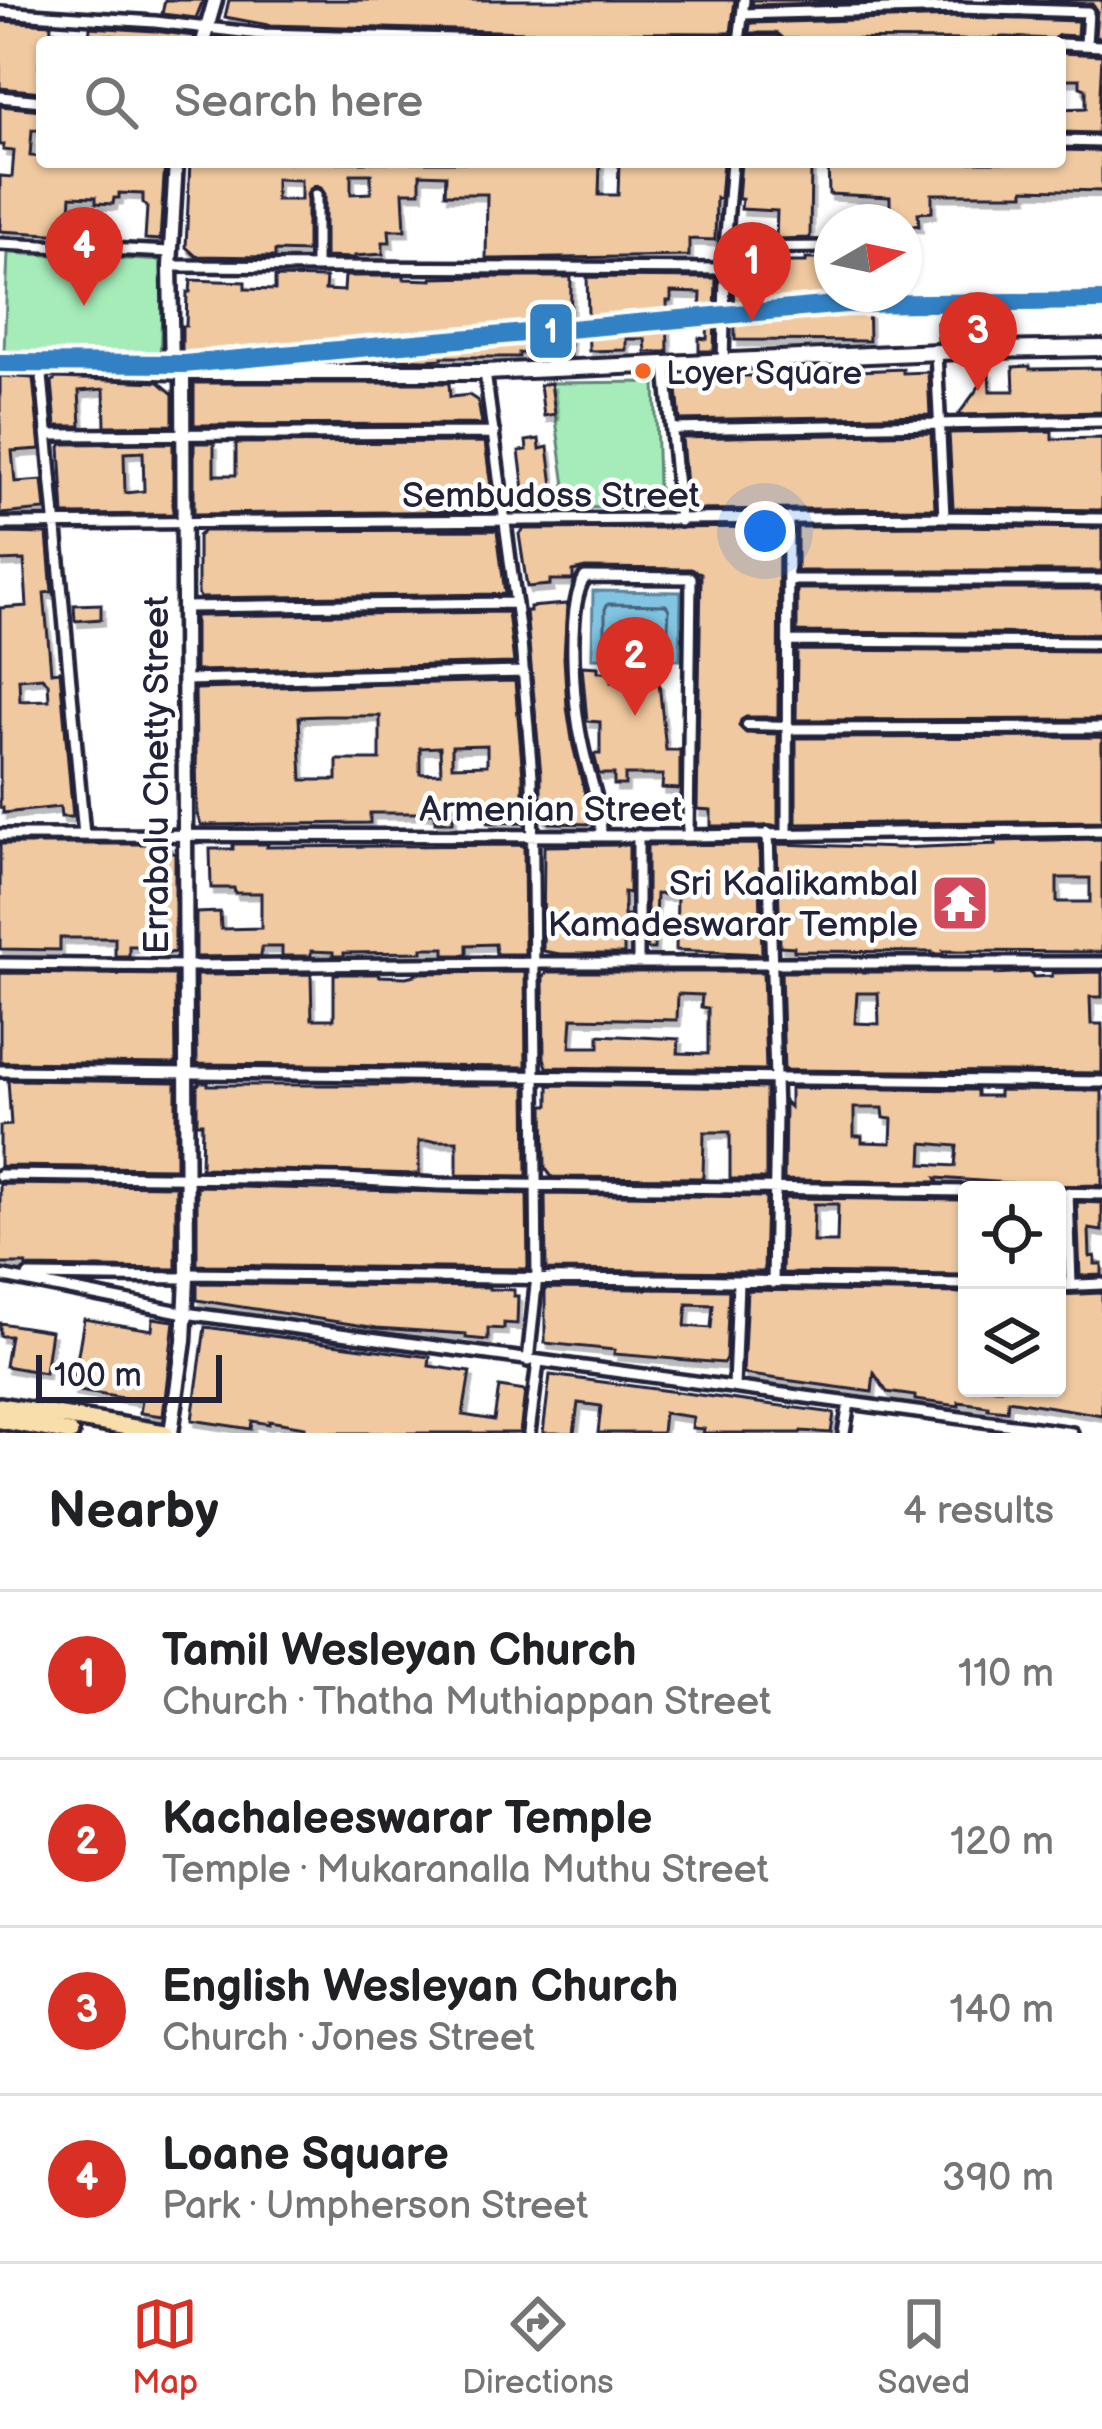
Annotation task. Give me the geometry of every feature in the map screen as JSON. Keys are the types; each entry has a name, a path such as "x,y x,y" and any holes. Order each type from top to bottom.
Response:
{"main road":[{"path":"0,364 177,372 485,372 1102,348"},
{"path":"0,1406 168,1433"},
{"path":"0,1420 70,1433"}],"street":[{"path":"205,35 215,0"},
{"path":"740,36 744,0"},
{"path":"743,14 958,8 1088,12 1086,44"},
{"path":"0,12 205,35 338,36"},
{"path":"1066,44 1102,46"},
{"path":"0,98 36,101"},
{"path":"1066,141 1102,142"},
{"name":"Errabalu Chetty Street","path":"168,1433 187,1276 184,522 170,259 176,168"},
{"path":"724,363 732,168"},
{"path":"316,195 316,267"},
{"path":"0,244 316,267 725,269"},
{"path":"725,248 814,247"},
{"path":"936,352 944,517"},
{"path":"41,365 84,835"},
{"path":"666,366 680,521"},
{"path":"485,372 531,757 537,1276 529,1433"},
{"path":"672,429 1102,421"},
{"path":"48,435 494,434"},
{"path":"787,833 788,519"},
{"name":"Sembudoss Street","path":"0,524 1102,519"},
{"path":"601,835 597,795 581,741 575,672 574,602 585,577 691,578 688,836"},
{"path":"788,580 1102,580"},
{"path":"184,607 516,603"},
{"path":"789,640 1102,643"},
{"path":"184,680 524,672"},
{"path":"747,725 1102,728"},
{"name":"Armenian Street","path":"0,835 688,836 1102,830"},
{"path":"768,833 775,1080 773,1283"},
{"path":"638,836 638,963"},
{"path":"0,964 1102,963"},
{"path":"0,1072 1102,1082"},
{"path":"0,1174 958,1191"},
{"path":"1066,1193 1102,1194"},
{"path":"1066,1240 1070,1286"},
{"path":"3,1276 537,1276 958,1284"},
{"path":"3,1276 185,1313 1072,1433"},
{"path":"734,1387 738,1282"},
{"path":"1066,1286 1102,1284"},
{"path":"844,1433 849,1403"}],"green space":[{"path":"8,253 164,261 160,358 4,351"},
{"path":"655,382 658,485 670,494 671,507 568,508 551,383"}],"water":[{"path":"593,591 681,592 680,660 592,658"}],"building":[{"path":"165,0 203,0 196,18 162,14"},
{"path":"229,0 735,0 731,33 268,25 225,17"},
{"path":"753,0 923,0 752,5"},
{"path":"991,0 1102,0 1102,37 1095,37 1097,11 1092,4"},
{"path":"959,17 1078,21 1077,36 780,36 749,33 750,23"},
{"path":"0,21 51,24 50,36 36,36 36,91 0,88"},
{"path":"90,27 194,36 106,35 89,36"},
{"path":"1066,53 1102,55 1098,133 1066,132 1066,109 1086,108 1086,89 1080,87 1080,79 1066,79"},
{"path":"0,106 36,109 30,156 36,156 36,168 165,168 160,240 145,239 143,194 119,193 113,204 96,203 96,197 71,196 66,235 0,231 0,176 12,177 14,151 0,145"},
{"path":"1066,150 1102,151 1102,191 932,194 932,212 922,213 922,204 890,204 890,197 829,194 828,168 1066,168"},
{"path":"190,168 600,168 599,195 618,195 619,168 723,168 715,240 689,239 689,256 486,259 487,194 445,194 446,175 420,174 420,192 403,192 405,230 389,230 390,242 383,242 383,254 325,257 325,194 315,186 307,195 307,252 275,251 275,257 196,256 186,247","holes":["351,174 371,174 371,193 351,194","276,179 301,180 301,200 276,200"]},
{"path":"741,168 811,168 810,238 776,239 777,211 741,209 742,199 738,199"},
{"path":"814,259 814,312 868,312 869,341 735,340 734,262"},
{"path":"345,276 432,280 571,277 570,356 519,353 519,357 426,360 310,357 311,352 287,352 287,356 182,353 191,280 245,282 245,289 275,290 275,277 326,278 325,290 344,291"},
{"path":"587,277 716,278 714,351 699,351 699,338 707,339 708,316 700,315 701,293 671,292 668,352 646,352 645,339 626,339 626,350 589,351"},
{"path":"978,321 978,339 938,340 937,323"},
{"path":"1013,367 1102,368 1102,412 958,415 989,373 990,391 1014,391"},
{"path":"903,369 903,373 928,372 930,415 680,420 676,379 735,382 735,376 819,373 858,377 858,371"},
{"path":"0,376 33,378 40,449 12,451 15,482 42,480 45,510 0,514"},
{"path":"56,378 159,382 173,394 173,425 105,426 104,389 79,391 81,426 56,426 52,382"},
{"path":"194,383 449,383 450,397 469,395 478,401 482,424 194,425"},
{"path":"551,383 555,414 544,416 540,385"},
{"path":"1052,431 1052,439 1102,438 1102,510 953,508 949,433"},
{"path":"931,433 935,508 688,510 682,438"},
{"path":"539,439 540,449 548,447 554,493 539,505 531,496 525,497 519,451 527,450 526,441"},
{"path":"485,442 492,511 194,514 194,443 214,443 214,475 236,475 236,443"},
{"path":"173,443 173,514 64,515 62,444","holes":["143,452 144,491 125,493 124,453"]},
{"path":"779,527 778,717 746,717 739,726 746,733 778,734 778,826 711,826 711,810 697,809 701,573 585,568 573,571 573,580 527,587 519,534 524,529"},
{"path":"797,527 1102,528 1102,571 797,571"},
{"path":"497,530 505,594 200,598 198,593 198,536 204,531"},
{"path":"0,533 47,534 52,592 44,593 51,672 60,671 73,817 61,817 60,807 3,813 0,808 0,608 27,606 24,560 0,561","holes":["42,677 48,683 49,700 20,701 19,679"]},
{"path":"797,589 1102,589 1102,634 797,632"},
{"path":"101,604 101,619 75,621 74,605"},
{"path":"567,604 567,707 589,824 550,823 541,816 526,611"},
{"path":"508,612 514,663 195,671 195,616"},
{"path":"797,650 1102,652 1102,719 796,720"},
{"path":"582,666 611,672 611,682 659,683 666,750 680,750 680,789 662,788 663,775 625,775 625,785 614,785 614,774 599,774 594,754 600,754 600,722 587,721"},
{"path":"515,681 523,822 488,823 488,807 453,807 453,822 435,822 435,813 370,813 370,823 201,825 195,689","holes":["380,716 380,760 337,760 337,780 302,780 299,717","487,745 487,765 452,766 452,746","440,747 441,773 420,774 420,748"]},
{"path":"1102,737 1102,821 796,824 796,738"},
{"path":"1102,839 1102,952 932,954 794,951 794,947 780,946 777,844 900,848","holes":["1057,878 1090,878 1090,902 1057,902"]},
{"path":"0,844 169,844 169,853 175,853 175,952 159,955 159,946 129,946 129,956 115,956 115,938 60,938 60,950 0,949"},
{"path":"233,844 524,845 525,954 496,954 495,944 467,945 467,955 422,948 422,952 333,956 333,952 311,951 311,956 282,956 282,947 262,947 261,956 196,957 196,913 220,912 221,929 261,928 261,893 211,888 210,849 233,849"},
{"path":"759,844 762,954 676,950 677,895 656,894 654,949 647,949 647,845"},
{"path":"629,845 624,916 629,916 629,935 624,934 624,954 543,951 544,846"},
{"path":"525,972 526,1067 197,1064 196,975 311,974 312,1019 334,1019 334,974 406,977 415,973"},
{"path":"547,972 763,972 766,1070 547,1067 543,978","holes":["678,994 702,995 701,1007 708,1008 708,1054 678,1053 679,1039 599,1035 599,1047 570,1047 572,1018 677,1020"]},
{"path":"781,972 1032,972 1033,977 1102,972 1102,997 1090,997 1091,1024 1102,1024 1102,1073 784,1070","holes":["857,993 878,993 879,1024 855,1023"]},
{"path":"0,973 175,975 176,1064 0,1062"},
{"path":"8,1080 176,1082 176,1168 0,1166 0,1126 11,1125"},
{"path":"200,1082 526,1085 527,1176 457,1175 457,1141 419,1141 419,1174 201,1168"},
{"path":"549,1085 766,1088 766,1179 730,1179 730,1132 704,1132 703,1178 552,1177 545,1168 544,1105 549,1105"},
{"path":"790,1088 977,1090 977,1096 999,1096 999,1090 1102,1091 1102,1185 936,1178 938,1182 784,1180 785,1102 790,1107","holes":["854,1108 883,1108 884,1118 892,1119 891,1143 862,1142 862,1136 854,1136","923,1143 957,1146 955,1166 922,1164"]},
{"path":"0,1184 176,1186 176,1269 0,1264"},
{"path":"197,1186 527,1194 528,1269 197,1265"},
{"path":"545,1194 766,1197 764,1272 546,1270"},
{"path":"784,1198 958,1200 958,1275 782,1273","holes":["814,1204 838,1204 837,1242 813,1242"]},
{"path":"1077,1202 1102,1203 1102,1231 1089,1229 1090,1257 1102,1264 1102,1275 1080,1276"},
{"path":"197,1283 514,1290 517,1324 488,1328 488,1340 466,1338 466,1334 377,1328 197,1300"},
{"path":"545,1288 729,1290 723,1363 545,1343","holes":["687,1304 713,1305 711,1328 685,1326"]},
{"path":"747,1290 958,1293 958,1397 1066,1397 1066,1295 1102,1293 1102,1415 1008,1400 1007,1411 915,1400 915,1396 887,1392 874,1373 872,1392 743,1374"},
{"path":"153,1318 174,1321 163,1416 140,1413 142,1401 72,1390 84,1319 152,1330"},
{"path":"0,1323 51,1331 45,1373 5,1366 10,1336 0,1336"},
{"path":"205,1327 430,1357 429,1366 470,1372 463,1415 494,1420 499,1387 525,1391 520,1433 304,1433 305,1427 269,1421 252,1421 251,1429 192,1420"},
{"path":"550,1375 834,1413 831,1433 703,1433 704,1429 692,1428 693,1417 664,1413 662,1433 598,1433 601,1406 578,1403 574,1433 543,1433"}],"transit line":[{"name":"1","path":"0,363 184,364 846,304 1102,301"}],"place":[{"name":"Loane Square","path":"84,306"},
{"name":"Tamil Wesleyan Church","path":"752,321"},
{"name":"Loyer Square","path":"643,371"},
{"name":"English Wesleyan Church","path":"978,391"},
{"name":"Kachaleeswarar Temple","path":"635,716"},
{"name":"Sri Kaalikambal Kamadeswarar Temple","path":"960,903"}]}
